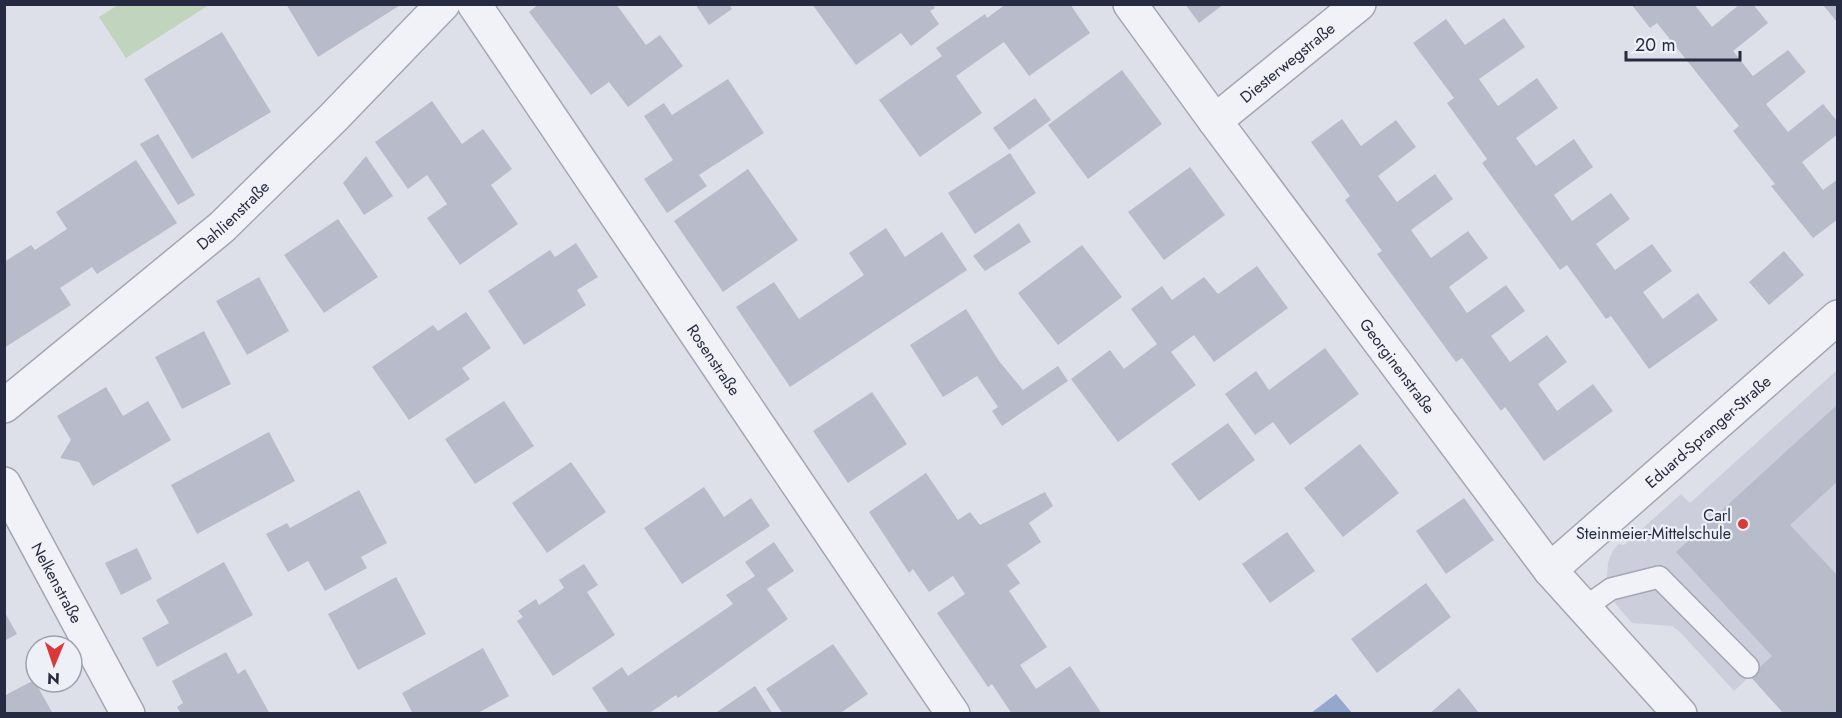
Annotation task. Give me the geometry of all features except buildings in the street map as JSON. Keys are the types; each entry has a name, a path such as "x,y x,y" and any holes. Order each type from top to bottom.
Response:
{"street":[{"name":"Dahlienstraße","path":"4,406 222,227 443,4"},
{"name":"Rosenstraße","path":"474,4 953,714"},
{"name":"Georginenstraße","path":"1130,4 1550,570 1680,714"},
{"name":"Diesterwegstraße","path":"1215,121 1359,4"},
{"name":"Eduard-Spranger-Straße","path":"1550,570 1838,317"},
{"name":"Nelkenstraße","path":"4,484 128,714"}],"lane":[{"path":"1584,608 1611,589 1659,577 1748,667"}],"shaded area":[{"name":"Carl Steinmeier-Mittelschule","path":"1837,370 1837,713 1784,713 1750,676 1734,691 1672,626 1632,623 1614,602 1607,577 1608,563 1618,544 1624,545 1681,494 1690,503"}],"green space":[{"path":"118,5 209,5 126,58 99,17"}],"water":[{"path":"1336,694 1352,713 1311,713"}],"place":[{"name":"Carl Steinmeier-Mittelschule","path":"1743,524"}]}
